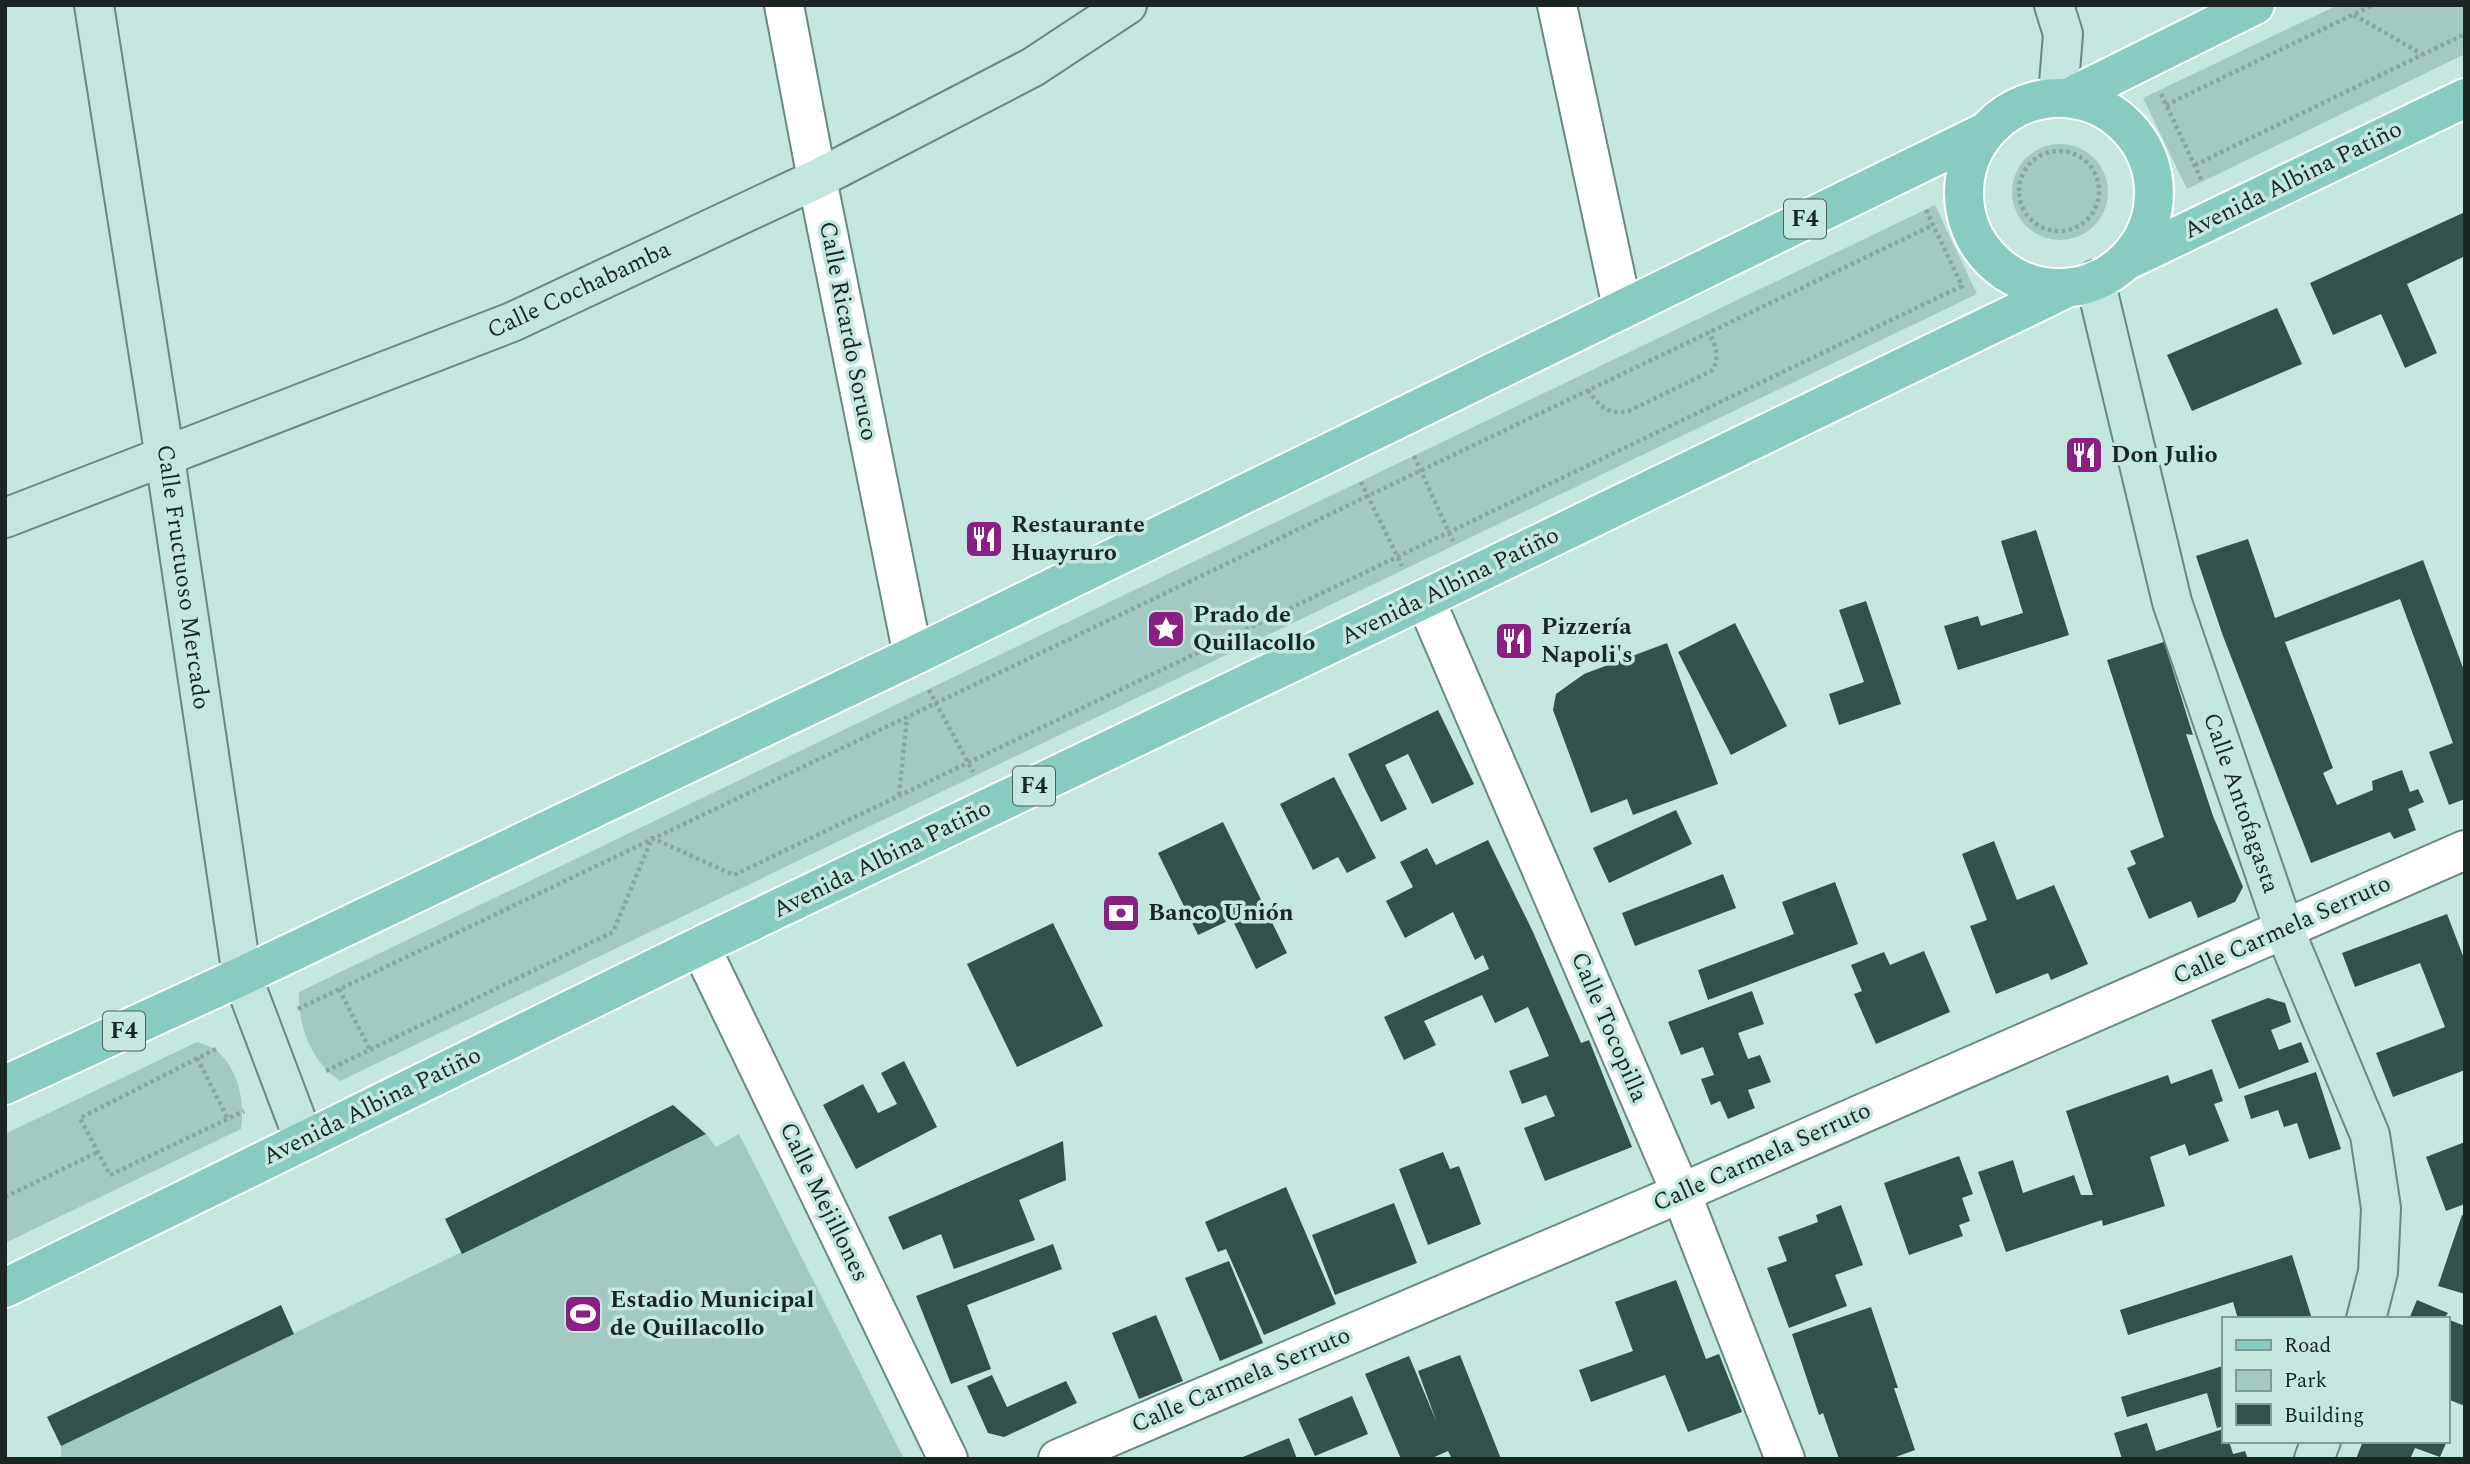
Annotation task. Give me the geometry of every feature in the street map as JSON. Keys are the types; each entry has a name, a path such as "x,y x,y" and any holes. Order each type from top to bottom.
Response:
{"main road":[{"name":"Calle Fructuoso Mercado","path":"94,5 242,976 304,1140"},
{"name":"Calle Cochabamba","path":"5,518 513,323 817,180 1033,66 1127,5"},
{"path":"2054,5 2063,34 2066,96"},
{"name":"F4","path":"5,1086 242,976 921,672 1622,307 1987,131 2012,110 2066,96 2255,5"},
{"name":"F4","path":"1987,131 1970,158 1963,189 1967,220 1981,250 2004,272 2028,284 2094,277 2143,241 2154,212 2154,181 2146,151 2127,126 2102,107 2066,96"},
{"name":"Avenida Albina Patiño","path":"5,1288 700,946 1414,584 2094,277 2465,98"},
{"name":"Calle Antofagasta","path":"2094,277 2172,602 2284,929 2370,1135 2381,1208 2378,1272 2367,1317"}],"street":[{"name":"Calle Ricardo Soruco","path":"784,5 817,180 921,672"},
{"path":"1558,5 1622,307"},
{"name":"Calle Tocopilla","path":"1414,584 1681,1192 1785,1459"},
{"name":"Calle Carmela Serruto","path":"1058,1459 1681,1192 2465,850"},
{"name":"Calle Mejillones","path":"700,946 948,1459"}],"path":[{"path":"2166,105 2373,5"},
{"path":"2354,15 2423,54"},
{"path":"2195,165 2465,34"},
{"path":"2159,91 2202,182"},
{"path":"2054,150 2067,151 2090,164 2099,190 2097,205 2090,216 2079,226 2067,230 2054,231 2030,220 2022,209 2019,197 2023,172 2041,154 2054,150"},
{"path":"1926,210 1968,299"},
{"path":"298,1009 1933,225"},
{"path":"652,838 734,875 1962,286"},
{"path":"1588,390 1599,405 1615,414 1629,411 1713,370 1717,362 1717,351 1709,332"},
{"path":"1414,456 1455,545"},
{"path":"1361,482 1397,556 1414,584"},
{"path":"921,672 975,776"},
{"path":"899,795 907,716"},
{"path":"326,1071 613,932 652,838"},
{"path":"340,989 370,1050"},
{"path":"216,1049 80,1118 110,1175 244,1111"},
{"path":"197,1058 228,1119"},
{"path":"5,1198 98,1152"}],"green space":[{"path":"2338,5 2465,5 2465,54 2187,189 2143,98"},
{"path":"2060,144 2078,148 2094,158 2104,174 2108,192 2104,210 2094,226 2078,236 2060,240 2042,236 2026,226 2016,210 2012,192 2016,174 2026,158 2042,148"},
{"name":"Prado de Quillacollo","path":"1935,205 1977,294 340,1081 321,1064 308,1042 301,1018 299,992"},
{"path":"197,1042 217,1051 231,1067 241,1097 241,1129 5,1243 5,1134"},
{"name":"Estadio Municipal de Quillacollo","path":"706,1134 716,1147 739,1134 904,1459 61,1459 61,1446"}],"building":[{"path":"2465,212 2465,256 2407,284 2437,353 2405,368 2381,314 2333,335 2310,283"},
{"path":"2277,308 2302,364 2192,411 2167,355"},
{"path":"2036,530 2069,635 1958,670 1944,626 1978,616 1981,626 2023,613 2001,541"},
{"path":"2248,539 2275,618 2423,560 2465,673 2465,799 2449,805 2429,752 2453,743 2400,599 2285,642 2333,768 2323,773 2337,805 2373,790 2372,781 2402,770 2410,792 2418,789 2424,802 2408,809 2416,830 2394,839 2390,832 2311,863 2223,636 2196,556"},
{"path":"1866,601 1901,704 1839,725 1829,694 1864,682 1839,610"},
{"path":"1735,623 1787,726 1731,755 1678,652"},
{"path":"2164,642 2193,735 2186,734 2213,816 2243,887 2235,902 2198,918 2191,901 2149,919 2127,868 2136,864 2130,851 2164,837 2107,660"},
{"path":"1667,643 1718,784 1633,815 1627,799 1591,813 1553,710 1556,694 1584,674"},
{"path":"1438,710 1474,784 1432,804 1408,754 1385,765 1407,809 1381,822 1348,754"},
{"path":"1334,777 1376,858 1347,873 1338,857 1313,870 1280,804"},
{"path":"1676,810 1692,844 1609,883 1593,848"},
{"path":"1223,822 1287,953 1256,969 1232,919 1198,935 1158,853"},
{"path":"1488,840 1533,932 1581,1043 1589,1040 1632,1147 1545,1181 1524,1128 1555,1116 1546,1095 1522,1104 1509,1071 1549,1056 1528,1007 1495,1023 1482,995 1424,1021 1436,1045 1404,1060 1384,1017 1489,969 1483,955 1475,960 1453,912 1405,938 1386,901 1413,887 1400,862 1427,848 1436,865"},
{"path":"1994,841 2017,900 2054,885 2088,964 2051,980 2048,973 1996,994 1970,926 1987,920 1962,854"},
{"path":"1723,874 1736,908 1635,946 1622,913"},
{"path":"1835,882 1858,944 1708,1000 1698,970 1794,934 1782,902"},
{"path":"2447,914 2465,961 2465,1070 2393,1097 2376,1053 2445,1027 2420,963 2355,987 2342,953"},
{"path":"1053,923 1103,1026 1017,1067 967,964"},
{"path":"1924,951 1950,1012 1876,1044 1854,994 1862,991 1851,965 1884,952 1890,965"},
{"path":"1752,991 1764,1024 1738,1033 1748,1059 1760,1055 1771,1082 1748,1090 1755,1108 1728,1119 1720,1101 1711,1105 1701,1079 1714,1075 1703,1047 1681,1055 1668,1022"},
{"path":"2268,998 2285,1003 2291,1022 2271,1030 2279,1050 2301,1042 2309,1062 2239,1089 2211,1020"},
{"path":"904,1061 937,1127 856,1169 823,1105 863,1084 878,1113 897,1104 881,1073"},
{"path":"2212,1069 2223,1101 2214,1104 2229,1141 2189,1156 2185,1144 2150,1157 2165,1206 2103,1226 2102,1220 2006,1252 1978,1172 2013,1160 2023,1193 2074,1175 2081,1195 2093,1195 2066,1111 2168,1075 2171,1084"},
{"path":"2316,1072 2341,1149 2309,1159 2297,1123 2284,1127 2278,1110 2251,1119 2244,1096"},
{"path":"673,1105 706,1134 462,1254 445,1219"},
{"path":"1063,1141 1066,1180 1019,1200 1035,1240 954,1269 941,1234 903,1250 888,1217"},
{"path":"2465,1142 2465,1204 2446,1211 2426,1157"},
{"path":"1443,1152 1450,1169 1459,1166 1481,1224 1428,1245 1399,1169"},
{"path":"1959,1156 1973,1194 1962,1198 1970,1221 1959,1225 1963,1236 1909,1255 1884,1183"},
{"path":"1286,1187 1336,1304 1264,1335 1226,1249 1218,1252 1205,1222"},
{"path":"1394,1203 1417,1263 1335,1295 1312,1235"},
{"path":"1841,1205 1863,1265 1835,1275 1847,1306 1789,1328 1767,1268 1787,1261 1778,1237 1818,1222 1816,1215"},
{"path":"2462,1215 2465,1216 2465,1294 2438,1286"},
{"path":"1053,1244 1062,1269 967,1305 991,1369 951,1384 916,1296"},
{"path":"2292,1255 2311,1317 2237,1317 2233,1302 2128,1335 2120,1310"},
{"path":"1229,1261 1263,1343 1220,1361 1185,1278"},
{"path":"1676,1280 1706,1359 1719,1354 1742,1412 1688,1432 1665,1375 1591,1402 1579,1370 1633,1351 1615,1302"},
{"path":"2417,1300 2448,1313 2445,1317 2410,1317"},
{"path":"281,1305 294,1334 61,1446 47,1417"},
{"path":"1871,1307 1915,1450 1890,1459 1839,1459 1823,1413 1819,1415 1792,1334"},
{"path":"1156,1315 1183,1381 1139,1399 1112,1333"},
{"path":"2449,1320 2465,1326 2465,1406 2449,1400"},
{"path":"1460,1355 1501,1459 1452,1459 1448,1451 1430,1459 1401,1459 1365,1374 1409,1356 1437,1423 1418,1371"},
{"path":"2222,1366 2222,1426 2217,1428 2207,1393 2127,1417 2121,1397"},
{"path":"992,1375 1007,1407 1066,1381 1077,1403 1004,1437 988,1433 967,1386"},
{"path":"1352,1396 1368,1434 1315,1456 1298,1419"},
{"path":"2147,1423 2156,1451 2222,1429 2222,1443 2230,1443 2233,1454 2245,1451 2248,1459 2122,1459 2114,1433"},
{"path":"1289,1438 1297,1459 1238,1459"},
{"path":"2362,1443 2446,1443 2440,1457 2415,1448 2410,1459 2356,1459"}],"place":[{"name":"Don Julio","path":"2084,455"},
{"name":"Restaurante Huayruro","path":"984,539"},
{"name":"Prado de Quillacollo","path":"1166,629"},
{"name":"Pizzería Napoli's","path":"1514,641"},
{"name":"Banco Unión","path":"1121,913"},
{"name":"Estadio Municipal de Quillacollo","path":"583,1314"}]}
